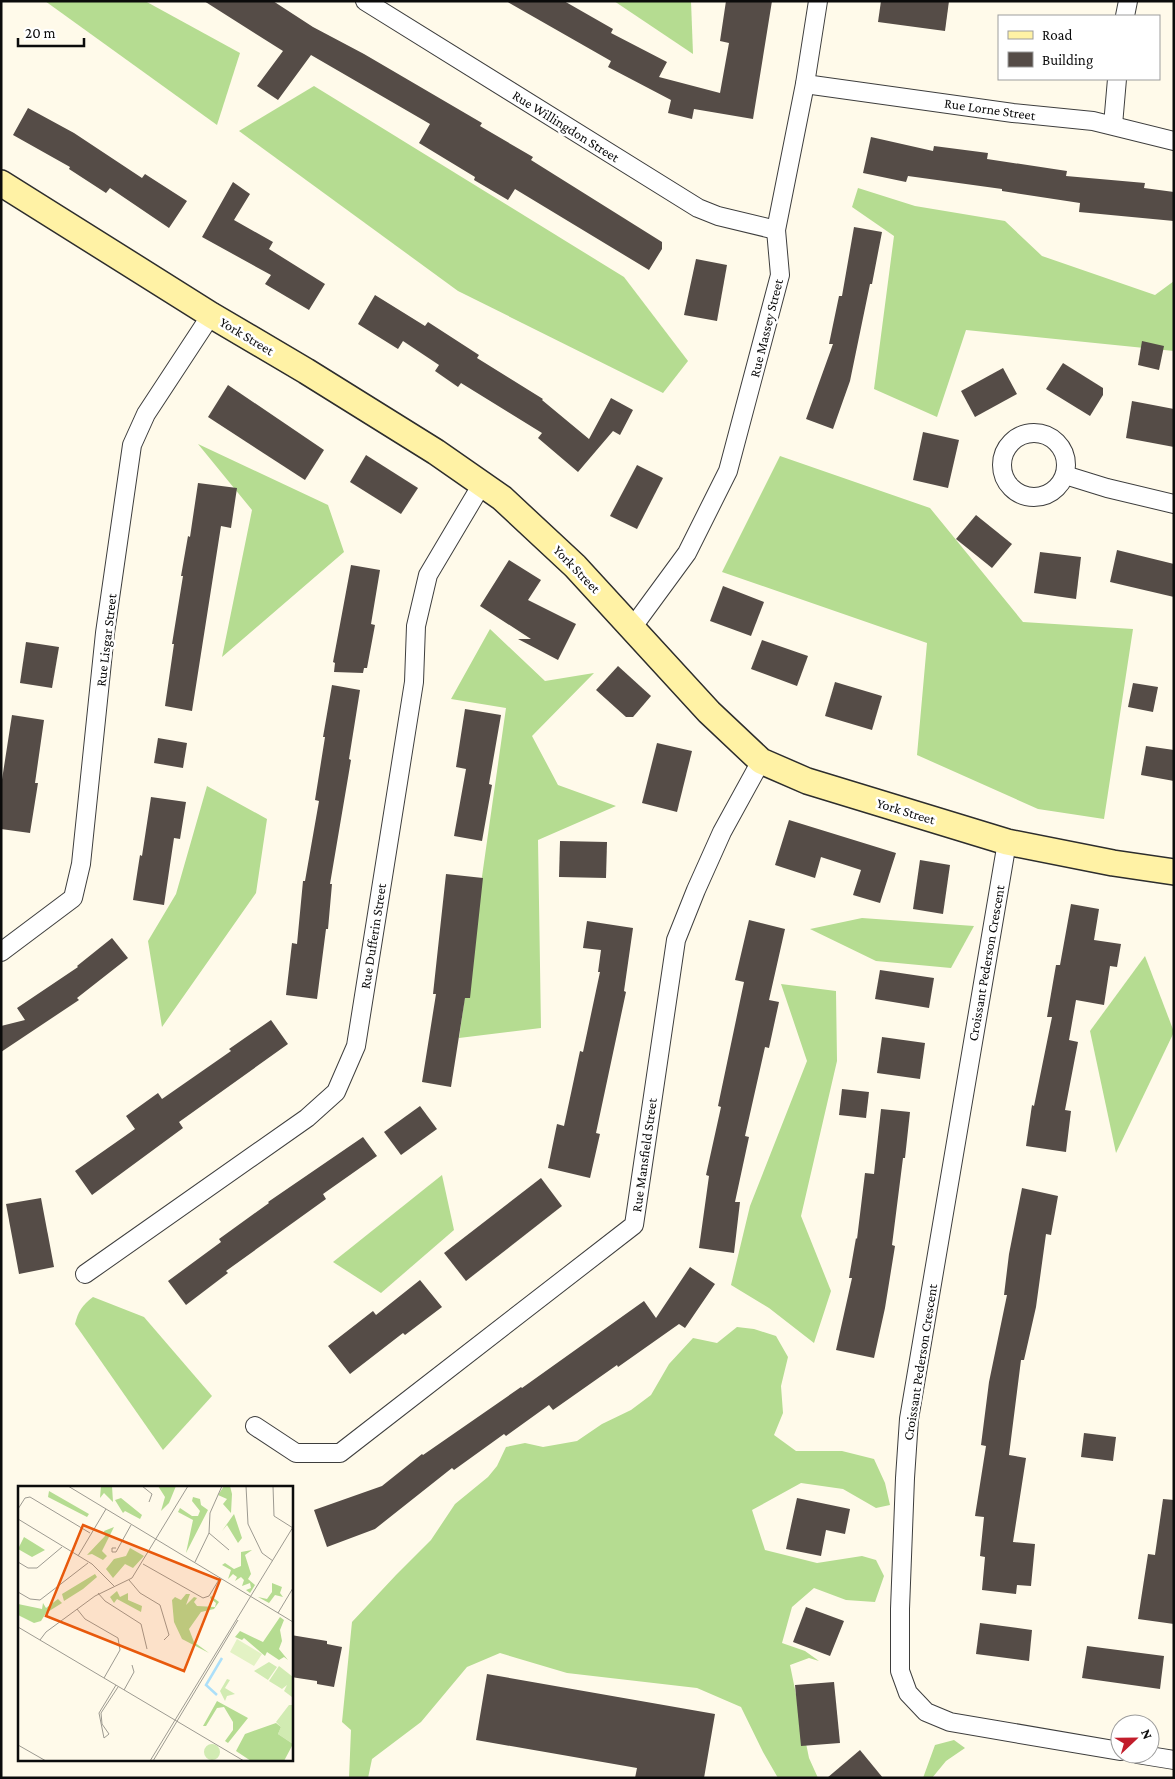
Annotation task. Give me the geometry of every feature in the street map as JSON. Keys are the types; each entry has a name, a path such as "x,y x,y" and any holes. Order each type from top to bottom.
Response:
{"street":[{"name":"Rue Willingdon Street","path":"365,1 698,208 718,216 776,230"},
{"name":"Rue Massey Street","path":"632,628 687,553 728,471 780,275 776,230 805,84 818,1"},
{"path":"1125,15 1128,1"},
{"path":"1113,125 1117,80"},
{"name":"Rue Lorne Street","path":"805,84 1014,114 1093,121 1174,141"},
{"name":"York Street","path":"1,183 211,315 428,446 502,498 576,566 709,712 761,761 806,781 1007,842 1113,863 1174,872"},
{"name":"Rue Lisgar Street","path":"1,952 73,898 81,864 106,634 132,446 146,414 211,315"},
{"path":"1065,475 1107,488 1174,504"},
{"name":"Rue Dufferin Street","path":"85,1274 307,1118 336,1092 356,1046 414,682 416,626 423,590 428,575 440,552 482,484"},
{"name":"Rue Mansfield Street","path":"255,1426 296,1452 340,1453 634,1225 676,940 722,832 761,761"},
{"name":"Croissant Pederson Crescent","path":"1007,842 909,1420 900,1609 900,1671 908,1693 926,1712 950,1722 1110,1749"},
{"path":"1160,1758 1174,1760"}],"green space":[{"path":"45,1 145,1 240,53 217,125"},
{"path":"614,1 691,1 693,54"},
{"path":"314,86 624,277 688,361 663,393 458,291 239,131"},
{"path":"858,188 915,206 1005,221 1042,256 1155,295 1174,281 1174,351 966,330 937,417 874,389 894,236 852,207"},
{"path":"198,444 328,505 344,552 222,657 252,510"},
{"path":"780,456 930,508 1023,622 1133,629 1104,819 1038,809 917,755 927,643 722,572"},
{"path":"490,629 545,681 594,673 532,736 558,785 616,806 538,840 541,1028 459,1038 506,708 451,699"},
{"path":"207,786 267,819 256,893 162,1027 148,941 176,894"},
{"path":"862,918 974,926 951,968 876,961 810,929"},
{"path":"1145,956 1174,1032 1116,1153 1090,1031"},
{"path":"781,984 836,991 837,1061 801,1216 831,1291 814,1343 769,1308 731,1285 750,1206 807,1061"},
{"path":"442,1175 454,1230 381,1293 333,1262"},
{"path":"93,1297 144,1317 212,1396 163,1450 75,1324 81,1309"},
{"path":"737,1327 754,1329 776,1336 788,1357 781,1386 783,1413 774,1435 796,1451 842,1451 874,1459 885,1483 890,1505 876,1508 843,1489 801,1483 752,1510 765,1550 817,1563 862,1556 876,1560 884,1576 875,1602 846,1600 814,1588 792,1607 782,1643 805,1651 819,1661 809,1658 790,1665 809,1758 818,1778 778,1778 741,1707 697,1688 567,1673 500,1653 467,1667 421,1722 372,1759 368,1778 349,1778 351,1730 342,1722 352,1622 431,1540 455,1504 488,1477 497,1466 506,1447 525,1443 543,1447 577,1441 602,1424 631,1410 651,1395 669,1364 693,1338 717,1343"},
{"path":"954,1740 965,1748 946,1761 932,1778 923,1778 935,1745"}],"building":[{"path":"204,1 273,1 313,27 364,54 482,123 480,126 533,157 531,160 662,242 662,249 649,270 515,189 508,200 474,180 475,177 419,143 430,124 311,55 278,100 257,86 283,51"},
{"path":"506,1 564,1 613,29 611,33 667,62 659,77 720,93 729,43 720,41 726,1 772,1 753,119 694,109 692,119 668,113 671,100 608,67 611,61"},
{"path":"881,1 949,1 945,31 878,22"},
{"path":"28,108 74,133 142,178 145,174 187,201 169,228 110,188 106,193 69,169 70,167 13,135"},
{"path":"871,137 933,151 934,146 988,153 987,159 1067,171 1066,176 1145,183 1144,188 1174,192 1174,221 1079,212 1080,203 1002,191 1002,189 908,176 906,182 863,173"},
{"path":"233,182 250,194 234,220 273,242 269,249 325,284 309,310 265,284 271,275 202,237"},
{"path":"854,227 882,232 850,381 833,429 806,419 833,344 829,344 839,296 842,296"},
{"path":"696,259 727,265 717,321 684,315"},
{"path":"375,295 425,326 428,322 479,355 477,358 543,399 589,439 611,398 633,410 620,435 613,431 578,472 538,438 542,433 461,383 458,387 435,371 439,365 403,341 398,349 358,324"},
{"path":"1142,341 1164,346 1159,370 1138,365"},
{"path":"1063,363 1103,388 1103,395 1090,416 1046,389"},
{"path":"1003,368 1017,394 975,417 961,391"},
{"path":"228,385 324,450 305,480 208,417"},
{"path":"1132,401 1174,409 1174,447 1126,438"},
{"path":"923,432 959,440 948,488 913,480"},
{"path":"366,455 418,488 401,514 350,482"},
{"path":"637,465 663,478 637,529 610,516"},
{"path":"198,483 237,488 231,528 221,526 192,711 165,706 174,644 172,644 183,576 181,576 188,536 190,537"},
{"path":"976,515 1012,544 992,568 956,539"},
{"path":"1117,550 1174,564 1174,597 1110,582"},
{"path":"1040,552 1081,557 1076,599 1034,593"},
{"path":"509,560 541,580 528,600 576,624 558,660 518,639 531,639 480,606"},
{"path":"351,565 380,570 371,624 375,625 367,668 364,668 363,673 334,672 335,663 333,662"},
{"path":"723,586 764,602 751,636 710,621"},
{"path":"762,640 808,656 797,686 751,669"},
{"path":"26,642 59,647 52,688 20,683"},
{"path":"618,666 651,696 633,717 626,717 596,690"},
{"path":"835,682 882,696 872,730 825,716"},
{"path":"1133,683 1158,687 1153,712 1128,707"},
{"path":"332,685 360,690 349,759 351,760 330,884 332,884 328,929 326,929 317,999 286,995 292,943 297,944 303,881 305,881 319,801 315,800"},
{"path":"465,709 501,715 489,784 492,785 482,841 454,836 466,769 456,767"},
{"path":"12,715 44,720 35,783 38,783 30,833 1,829 1,786"},
{"path":"158,738 187,743 183,768 154,763"},
{"path":"657,743 692,751 677,812 642,803"},
{"path":"1146,746 1174,750 1174,781 1141,775"},
{"path":"151,797 186,802 180,839 174,838 164,905 133,900"},
{"path":"789,820 896,853 880,903 853,895 861,870 821,857 815,878 775,865"},
{"path":"560,841 607,842 606,878 559,877"},
{"path":"920,860 950,865 943,914 913,909"},
{"path":"446,874 483,878 470,998 465,998 451,1087 422,1082 436,994 433,994"},
{"path":"1071,904 1099,909 1094,940 1121,944 1117,967 1110,966 1104,1005 1076,1000 1069,1040 1078,1042 1065,1110 1071,1111 1066,1152 1026,1146 1032,1105 1034,1106 1052,1017 1047,1017 1056,965 1060,965"},
{"path":"749,920 785,929 769,1000 779,1002 769,1048 765,1047 745,1136 749,1137 735,1202 740,1202 734,1253 699,1248 709,1176 706,1175 721,1107 718,1106 744,982 735,980"},
{"path":"587,921 633,928 624,991 626,992 596,1133 600,1134 590,1178 548,1168 557,1124 564,1126 580,1051 583,1052 600,972 598,972 601,950 583,948"},
{"path":"112,938 128,958 77,998 79,1000 1,1052 1,1026 25,1020 17,1008 78,967"},
{"path":"880,970 934,978 929,1008 875,999"},
{"path":"271,1020 288,1044 179,1122 183,1128 92,1195 75,1171 135,1129 126,1116 158,1093 162,1099 231,1051 229,1049"},
{"path":"882,1037 925,1043 920,1079 877,1073"},
{"path":"842,1089 869,1092 866,1118 839,1115"},
{"path":"420,1106 437,1129 401,1155 384,1132"},
{"path":"881,1109 910,1112 892,1245 895,1246 885,1308 874,1358 836,1350 852,1278 849,1278 857,1239 865,1173 874,1174"},
{"path":"363,1137 377,1156 323,1194 326,1199 226,1271 228,1273 186,1305 168,1281 221,1242 219,1239 268,1202"},
{"path":"541,1178 562,1206 466,1281 444,1253"},
{"path":"1022,1188 1058,1196 1051,1235 1046,1234 1036,1307 1024,1360 1021,1360 1009,1455 1026,1458 1013,1542 1035,1544 1031,1586 1017,1585 1016,1594 982,1590 985,1557 980,1556 984,1517 975,1516 986,1446 981,1445 989,1382 1007,1295 1004,1295 1009,1254"},
{"path":"41,1198 54,1267 19,1274 6,1204"},
{"path":"690,1267 715,1284 685,1328 679,1324 553,1410 549,1405 506,1436 504,1434 454,1470 452,1468 375,1529 327,1547 314,1510 382,1486 422,1454 522,1388 644,1301 656,1318"},
{"path":"420,1280 442,1307 405,1335 403,1333 350,1374 328,1346 373,1311 376,1315"},
{"path":"1084,1433 1116,1437 1113,1461 1081,1457"},
{"path":"797,1498 850,1509 845,1534 826,1530 821,1556 786,1549"},
{"path":"1163,1499 1174,1500 1174,1624 1138,1619 1148,1554 1155,1555"},
{"path":"806,1607 844,1621 830,1656 793,1642"},
{"path":"980,1623 1032,1630 1029,1661 976,1654"},
{"path":"292,1635 327,1641 327,1644 342,1647 334,1687 317,1684 317,1681 292,1677"},
{"path":"1087,1646 1164,1656 1160,1689 1082,1678"},
{"path":"487,1674 715,1714 704,1778 635,1778 637,1768 476,1740"},
{"path":"834,1682 840,1743 801,1746 795,1685"},
{"path":"860,1750 883,1778 827,1778"}]}
